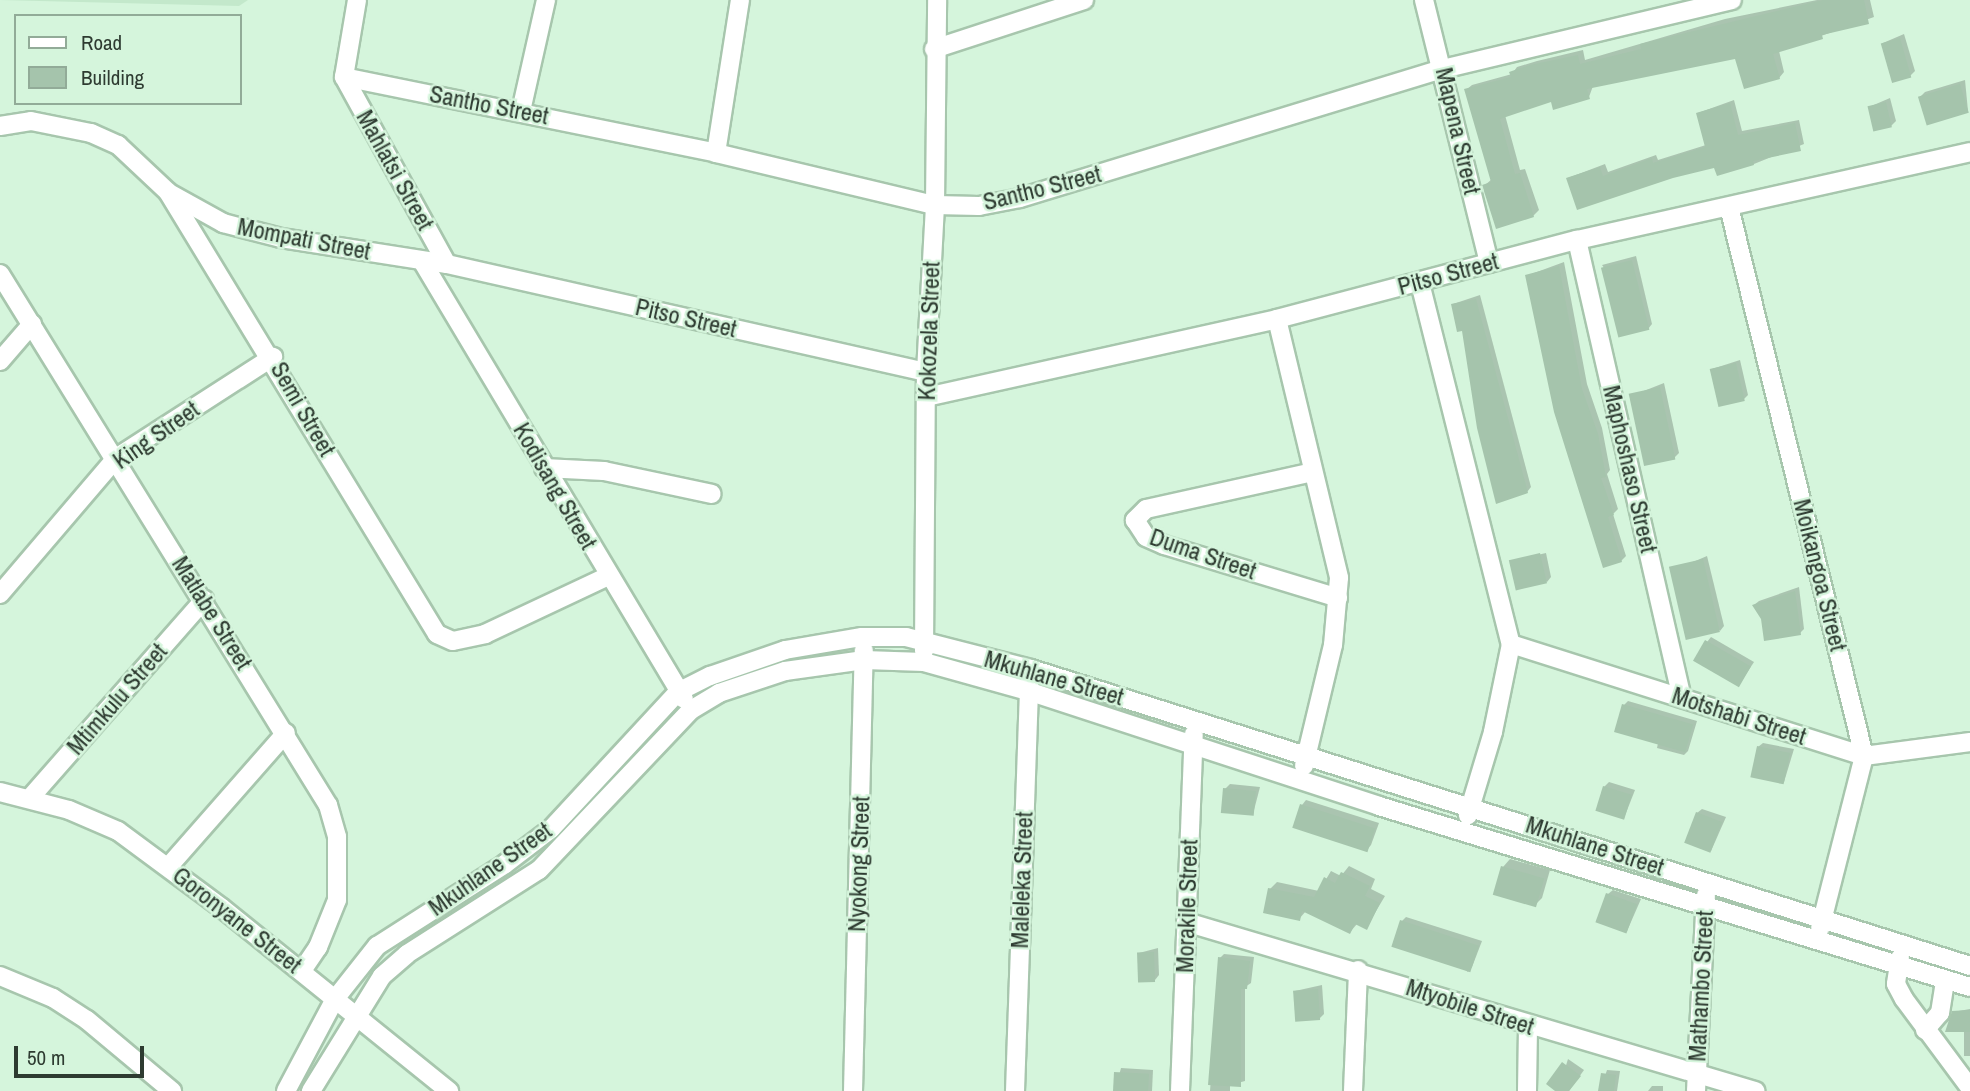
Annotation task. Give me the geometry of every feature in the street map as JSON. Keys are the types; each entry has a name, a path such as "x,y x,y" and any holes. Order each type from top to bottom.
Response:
{"street":[{"path":"344,76 357,0"},
{"path":"521,111 546,0"},
{"path":"716,153 740,0"},
{"name":"Kokozela Street","path":"924,662 926,372 935,205 934,49 937,0"},
{"path":"934,49 1084,0"},
{"name":"Mapena Street","path":"1424,0 1489,263"},
{"name":"Santho Street","path":"344,76 716,153 935,205 979,206 1020,198 1443,69 1732,0"},
{"name":"Mahlatsi Street","path":"344,76 447,264"},
{"name":"Semi Street","path":"0,126 31,121 91,133 118,145 168,192 273,357 425,619 438,634 453,641 485,634 608,576"},
{"name":"Pitso Street","path":"926,397 1277,319 1577,240 1970,152"},
{"name":"Mompati Street","path":"168,192 223,223 314,245 447,264"},
{"name":"Moikangoa Street","path":"1729,207 1864,756 1816,941"},
{"name":"Maphoshaso Street","path":"1577,240 1682,698"},
{"name":"Kodisang Street","path":"422,261 608,576 691,710"},
{"name":"Pitso Street","path":"447,264 926,372"},
{"name":"Matlabe Street","path":"0,274 204,600 328,805 337,838 337,900 318,947 302,971"},
{"path":"1420,283 1511,644 1493,732 1464,829"},
{"path":"1277,319 1336,561 1338,598 1333,645 1300,780"},
{"path":"0,361 32,324"},
{"name":"King Street","path":"0,594 116,458 273,357"},
{"path":"544,468 604,471 712,494"},
{"name":"Duma Street","path":"1313,472 1146,509 1135,520 1146,537 1164,545 1338,598"},
{"name":"Mtimkulu Street","path":"30,798 204,600"},
{"name":"Mkuhlane Street","path":"286,1091 335,999 377,946 505,864 551,829 678,692 710,676 785,649 862,637 924,641 1031,669 1970,966"},
{"name":"Nyokong Street","path":"853,1091 864,660 862,637"},
{"name":"Motshabi Street","path":"1511,644 1864,756 1970,742"},
{"name":"Mkuhlane Street","path":"311,1091 355,1014 382,976 407,954 539,870 691,710 719,693 785,671 864,660 924,662 1028,691 1300,780 1464,829 1898,967 1970,987"},
{"name":"Maleleka Street","path":"1015,1091 1028,691 1031,669"},
{"name":"Morakile Street","path":"1180,1091 1195,720"},
{"path":"169,866 286,733"},
{"name":"Goronyane Street","path":"0,792 30,798 118,831 169,866 449,1091"},
{"name":"Mathambo Street","path":"1696,1091 1706,881"},
{"name":"Mtyobile Street","path":"1186,922 1358,970 1528,1028 1697,1072 1755,1091"},
{"path":"1903,946 1896,984 1925,1030 1970,1088"},
{"path":"1353,1091 1358,970"},
{"path":"0,976 53,998 88,1020 172,1091"},
{"path":"1925,1030 1940,1013 1945,981"},
{"path":"1527,1091 1528,1028"}],"shaded area":[{"path":"0,0 248,0 239,6"}],"building":[{"path":"1823,0 1864,0 1869,24 1822,35 1823,39 1773,54 1780,79 1744,89 1735,59 1587,89 1590,99 1553,110 1551,102 1500,119 1515,174 1520,173 1534,217 1496,229 1482,185 1491,182 1464,89 1511,77 1509,72 1530,65 1578,55 1580,64 1641,49 1640,44"},
{"path":"1900,38 1911,77 1892,83 1881,44"},
{"path":"1960,84 1969,113 1927,126 1918,97"},
{"path":"1886,102 1892,127 1873,132 1867,106"},
{"path":"1730,103 1738,135 1795,123 1801,151 1753,161 1754,165 1717,176 1714,168 1673,178 1577,210 1566,178 1600,167 1603,176 1652,158 1653,163 1705,147 1696,113"},
{"path":"1632,260 1649,330 1618,338 1601,268"},
{"path":"1559,266 1582,389 1598,434 1606,477 1601,478 1614,515 1608,517 1622,562 1603,568 1554,412 1525,275"},
{"path":"1476,299 1528,493 1496,504 1477,428 1462,331 1457,332 1451,304"},
{"path":"1736,363 1745,401 1718,407 1710,369"},
{"path":"1660,387 1675,459 1644,466 1629,394"},
{"path":"1540,553 1547,583 1516,590 1509,560"},
{"path":"1703,559 1720,632 1686,640 1669,567"},
{"path":"1795,591 1801,635 1764,641 1761,619 1752,605"},
{"path":"1705,640 1751,666 1739,687 1693,661"},
{"path":"1622,704 1693,724 1685,752 1614,732"},
{"path":"1757,746 1790,753 1784,784 1750,777"},
{"path":"1603,786 1632,795 1624,820 1595,811"},
{"path":"1223,788 1256,791 1254,816 1221,813"},
{"path":"1300,804 1375,828 1367,852 1292,828"},
{"path":"1696,812 1722,822 1710,853 1684,843"},
{"path":"1501,866 1544,878 1536,907 1493,895"},
{"path":"1341,872 1370,886 1365,896 1380,903 1367,930 1355,924 1350,934 1302,911 1300,921 1263,913 1268,888 1314,897 1324,877 1335,883"},
{"path":"1606,893 1637,904 1626,933 1595,922"},
{"path":"1400,920 1479,946 1470,972 1391,947"},
{"path":"1154,952 1155,982 1138,983 1137,953"},
{"path":"1218,957 1250,961 1247,989 1241,989 1241,1087 1208,1085"},
{"path":"1318,989 1320,1020 1295,1022 1293,991"},
{"path":"1970,1010 1970,1032 1945,1032 1952,1011"},
{"path":"1562,1062 1581,1076 1569,1091 1555,1091 1546,1084"},
{"path":"1114,1072 1149,1074 1148,1091 1113,1091"},
{"path":"1601,1073 1616,1075 1614,1091 1598,1091"}]}
